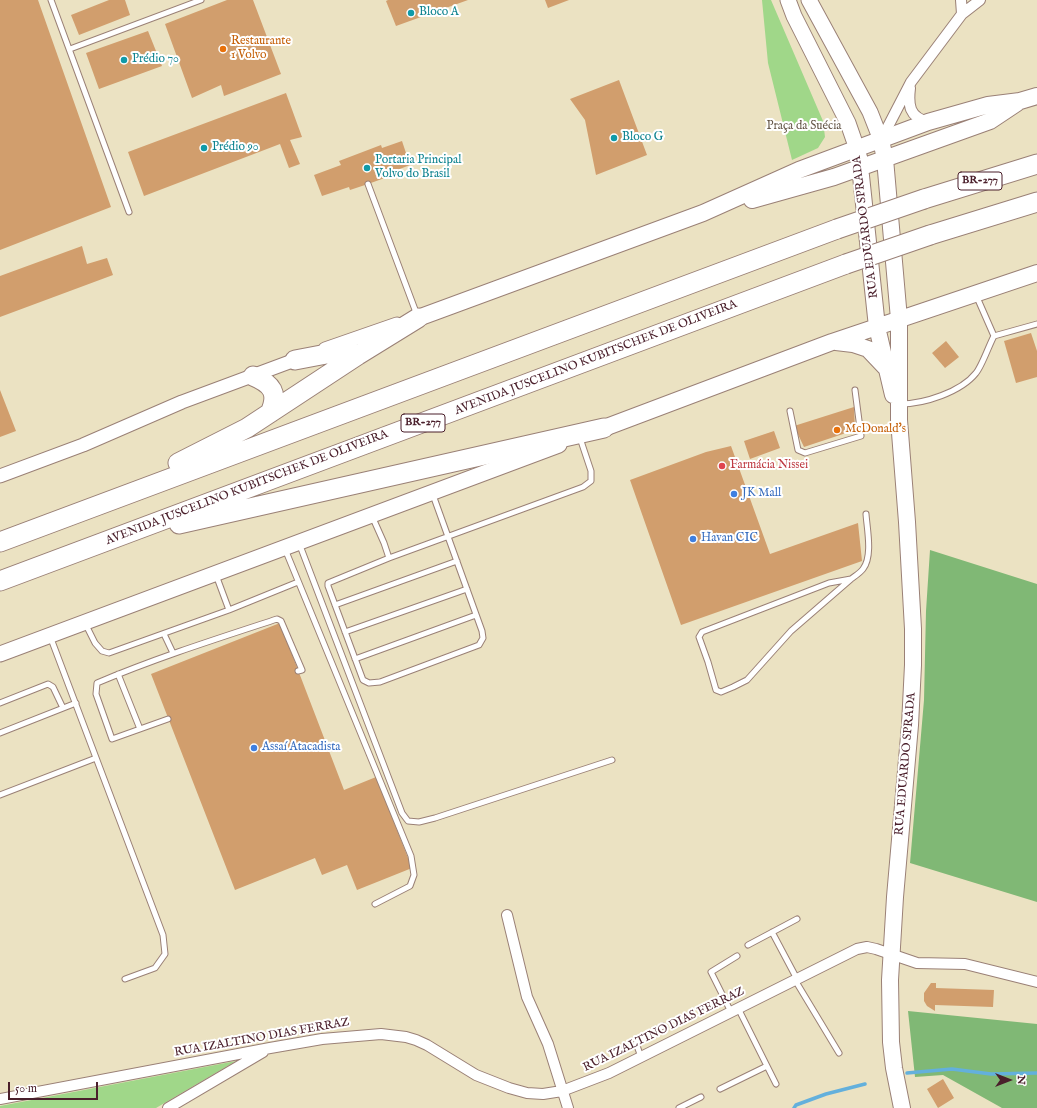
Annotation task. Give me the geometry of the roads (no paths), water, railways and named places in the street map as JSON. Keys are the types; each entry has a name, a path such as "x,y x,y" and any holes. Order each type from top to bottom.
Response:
{"highway":[{"name":"BR-277","path":"0,542 837,229 924,199 1037,164"},
{"name":"AVENIDA JUSCELINO KUBITSCHEK DE OLIVEIRA","path":"0,581 846,264 930,235 1037,202"},
{"path":"0,537 176,465 226,440 270,414 358,355 418,318"},
{"path":"295,360 337,352 358,355"},
{"path":"253,376 263,380 270,386 274,395 275,403 270,414"},
{"path":"110,540 604,428"}],"main road":[{"name":"RUA EDUARDO SPRADA","path":"788,0 794,16 848,123 857,149 861,167 877,327 899,412"},
{"name":"RUA EDUARDO SPRADA","path":"809,0 870,112 881,140 885,159 899,319 899,412 910,580 913,665 910,725 895,897 890,980 891,1042 894,1068 902,1108"},
{"path":"418,318 702,213 799,170 928,122 988,105 1020,101 1037,96"},
{"path":"702,213 804,186 885,159 990,121 1020,101"},
{"path":"0,654 580,438 832,342 1037,273"},
{"path":"832,342 853,344 868,349 887,369"}],"street":[{"path":"961,0 962,14"},
{"path":"881,140 911,82 962,14 980,0"},
{"path":"911,82 908,101 911,111 916,117 928,122"},
{"path":"0,476 83,445 182,402 351,339 418,318"},
{"path":"507,915 527,996 548,1044 568,1108"},
{"name":"RUA IZALTINO DIAS FERRAZ","path":"0,1099 270,1048 322,1039 366,1034 406,1037 427,1045 476,1075 509,1088 543,1094 562,1091 608,1073 858,949 867,947 917,963 965,964 1037,982"},
{"path":"168,1108 270,1048"}],"lane":[{"path":"51,0 129,212"},
{"path":"70,49 201,0"},
{"path":"368,184 418,318"},
{"path":"975,294 994,336"},
{"path":"899,412 914,404 955,390 976,373 994,336 1037,324"},
{"path":"790,411 798,450 805,452 861,436 855,390"},
{"path":"432,492 448,536 457,561 476,615 482,631 483,638 479,645 380,682 369,684 363,680 335,606 328,583 389,558 448,536 583,487 591,481 591,471 580,438"},
{"path":"851,579 829,583 702,632 699,637 716,690 721,692 747,680 791,631 863,569 867,562 869,553 866,514"},
{"path":"372,515 389,558"},
{"path":"299,542 402,813 408,821 419,822 435,818 612,760"},
{"path":"284,548 412,856 414,875 410,886 375,904"},
{"path":"335,606 457,561"},
{"path":"216,573 229,610"},
{"path":"84,622 95,643 102,651 109,653 229,610 298,582"},
{"path":"345,632 467,589"},
{"path":"355,659 476,615"},
{"path":"168,719 112,739 96,694 97,683 173,653 277,619 281,621 300,670"},
{"path":"164,634 173,653"},
{"path":"50,635 163,935 165,954 155,968 125,979"},
{"path":"118,674 140,729"},
{"path":"0,704 51,684 63,708"},
{"path":"0,733 76,703"},
{"path":"0,795 96,758"},
{"path":"748,945 797,918"},
{"path":"772,932 796,980 839,1053"},
{"path":"737,956 711,972 735,1010 776,1084"},
{"path":"641,1057 636,1043 663,1026"},
{"path":"720,1090 767,1066"},
{"path":"679,1108 701,1097"}],"waterway":[{"path":"907,1073 952,1069 991,1074 1037,1073"},
{"path":"794,1108 796,1105 826,1094 865,1084"}],"place":[{"name":"Bloco A","path":"411,13"},
{"name":"Restaurante 1 Volvo","path":"223,49"},
{"name":"Prédio 70","path":"124,60"},
{"name":"Bloco G","path":"614,138"},
{"name":"Prédio 90","path":"204,148"},
{"name":"Portaria Principal Volvo do Brasil","path":"367,168"},
{"name":"McDonald's","path":"837,430"},
{"name":"Farmácia Nissei","path":"722,466"},
{"name":"JK Mall","path":"734,494"},
{"name":"Havan CIC","path":"693,539"},
{"name":"Assaí Atacadista","path":"254,748"}],"park label":[{"name":"Praça da Suécia","path":"804,127"}]}
